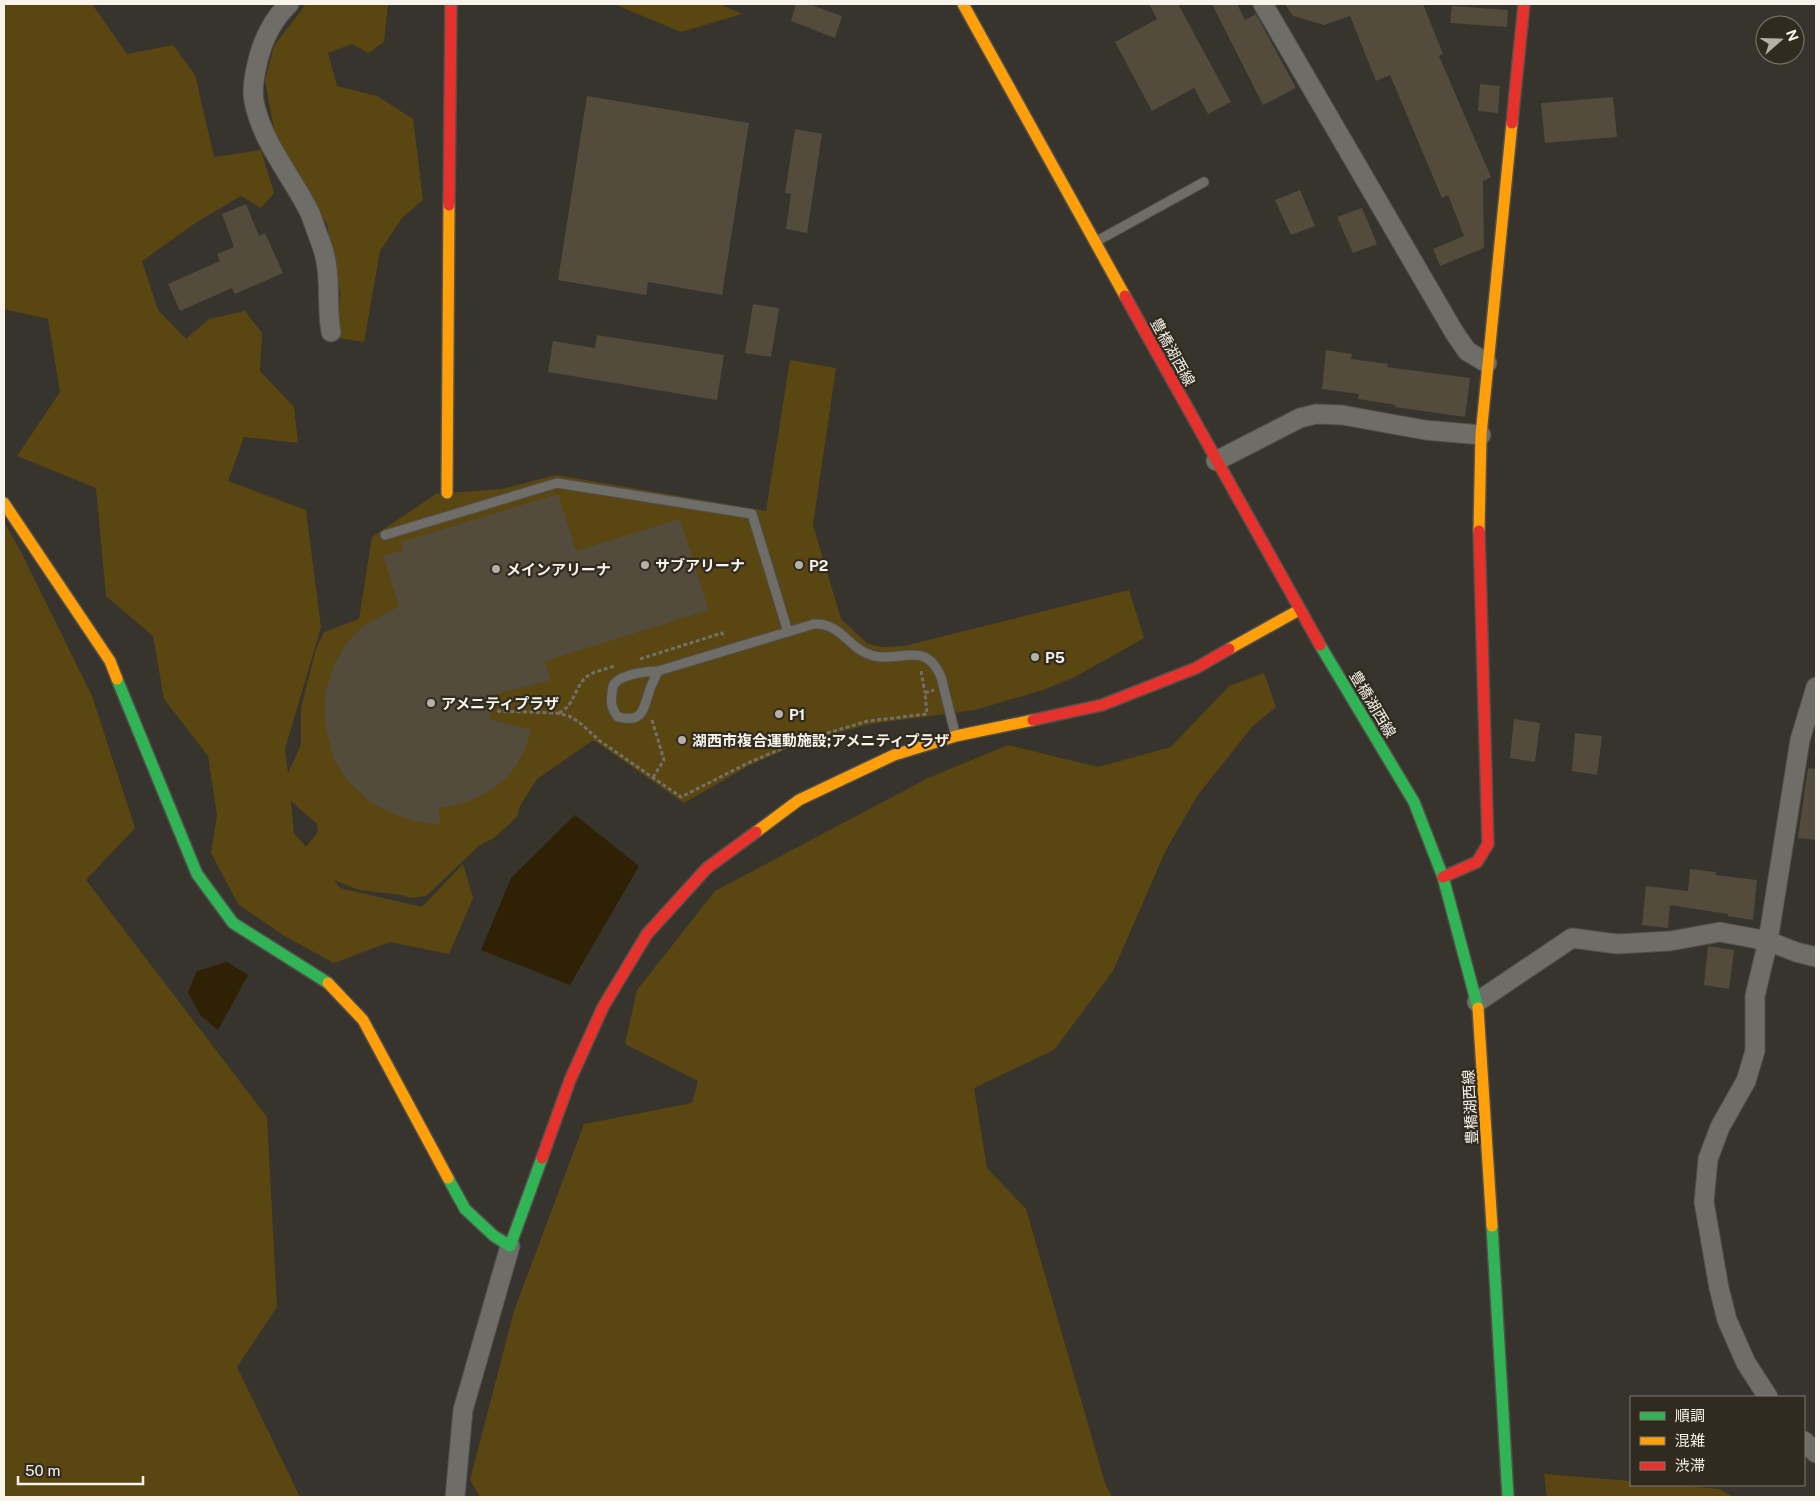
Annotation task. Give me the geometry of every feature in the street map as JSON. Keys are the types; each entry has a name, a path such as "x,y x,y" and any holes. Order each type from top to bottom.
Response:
{"street":[{"path":"289,4 278,14 263,41 256,68 254,100 267,139 310,213 323,248 329,286 328,315 331,332"},
{"path":"447,505 451,4"},
{"name":"豊橋湖西線","path":"963,4 1299,610 1414,802 1443,877 1477,1002 1482,1040 1508,1497"},
{"path":"1263,4 1454,332 1468,351 1487,362"},
{"path":"1443,877 1477,862 1488,844 1479,529 1481,435 1524,4"},
{"path":"1216,461 1300,418 1316,414 1342,414 1425,430 1481,435"},
{"path":"4,504 110,661 197,874 234,924 328,984 363,1020 465,1210 494,1236 510,1246"},
{"path":"455,1497 463,1410 510,1246 570,1080 603,1007 647,934 708,868 799,800 894,755 956,736 1102,705 1196,668 1299,610"},
{"path":"1767,1396 1746,1363 1727,1320 1719,1288 1704,1202 1708,1159 1720,1127 1746,1080 1755,1051 1756,996 1768,941 1800,740 1816,687"},
{"path":"1477,1002 1572,938 1617,944 1670,941 1720,932 1768,941 1796,952 1816,956"},
{"path":"1805,1442 1816,1453"}],"lane":[{"path":"1095,242 1204,182"},
{"path":"385,535 447,505 557,483 752,514 788,632"},
{"path":"658,670 648,693 645,709 641,714 628,718 618,716 611,707 615,683 633,675 658,670 814,624 822,624 838,631 864,653 883,658 919,655 927,658 935,665 944,687 956,736"}],"path":[{"path":"497,711 556,713 569,716 652,779 677,796 685,796 750,762 800,741 868,721 927,714 922,672 917,668"},
{"path":"925,693 944,687"},
{"path":"652,779 664,762 652,722 654,716"}],"shaded area":[{"path":"4,4 92,4 127,54 173,45 195,75 214,157 261,150 274,193 261,208 241,196 197,222 142,261 158,310 186,339 209,319 245,311 262,333 260,371 294,407 298,443 244,437 228,481 306,510 321,627 285,749 288,773 301,745 301,708 316,649 324,632 359,619 372,537 436,494 502,489 556,475 766,511 790,360 836,368 813,525 841,619 868,644 883,647 904,646 1129,590 1144,638 1075,677 1043,690 975,710 871,724 798,744 750,765 684,803 595,741 592,741 537,779 520,806 517,817 494,838 480,845 426,896 410,898 402,895 359,890 334,880 340,888 422,907 463,864 473,898 449,954 390,942 334,963 283,935 238,904 211,853 217,815 208,756 164,699 153,636 106,596 96,488 17,456 60,392 48,319 4,309","holes":["291,801 317,824 318,832 306,847 294,833"]},
{"path":"306,4 388,4 384,42 368,53 352,44 328,53 337,86 377,96 413,119 423,200 402,218 380,251 364,342 338,338 340,293 327,224 296,180 276,141 265,80 274,46"},
{"path":"614,4 720,4 742,14 681,32"},
{"path":"4,521 92,696 135,828 86,880 267,1117 277,1307 237,1367 300,1497 4,1497"},
{"path":"1264,673 1276,707 1252,727 1197,796 1165,852 1113,971 1054,1050 974,1088 987,1168 1026,1209 1105,1483 1112,1497 480,1497 470,1480 514,1311 584,1124 692,1103 698,1081 625,1044 637,990 715,891 928,778 1008,745 1098,767 1171,747 1229,686"},
{"path":"575,815 639,866 570,985 481,950 511,878"},
{"path":"227,962 248,975 218,1030 200,1015 188,992 197,971"},
{"path":"1544,1474 1630,1481 1630,1486 1685,1486 1719,1489 1734,1497 1547,1497"}],"building":[{"path":"796,4 809,4 842,16 835,38 791,21"},
{"path":"1149,4 1178,4 1231,102 1208,114 1194,88 1152,111 1115,42 1157,19"},
{"path":"1212,4 1237,4 1245,20 1256,14 1296,88 1263,105"},
{"path":"1285,4 1423,4 1443,54 1439,56 1491,177 1483,181 1484,248 1440,266 1433,249 1464,236 1448,195 1442,198 1390,75 1376,81 1350,16 1324,25 1293,16"},
{"path":"1452,6 1508,10 1507,27 1450,23"},
{"path":"1480,84 1500,86 1498,113 1478,111"},
{"path":"587,96 749,123 722,295 648,282 646,295 558,280"},
{"path":"1613,97 1617,137 1545,143 1541,103"},
{"path":"795,129 822,134 807,233 786,229 791,194 785,193"},
{"path":"1300,190 1315,226 1291,235 1275,200"},
{"path":"246,204 259,236 265,233 283,273 235,294 232,288 180,311 168,284 220,261 217,254 234,247 222,214"},
{"path":"1362,208 1377,244 1353,253 1337,217"},
{"path":"753,304 779,308 771,357 745,353"},
{"path":"597,335 724,355 717,400 548,372 553,341 595,348"},
{"path":"1326,350 1352,354 1351,359 1388,364 1387,367 1470,378 1465,417 1395,407 1396,405 1358,399 1359,394 1322,389"},
{"path":"558,494 576,551 680,519 709,610 545,661 551,680 488,696 490,719 531,730 526,747 517,765 505,779 491,790 477,798 460,804 439,808 440,824 413,821 387,811 369,801 347,780 334,759 325,726 325,694 334,664 345,645 363,626 399,606 383,556 404,550 401,542"},
{"path":"1514,719 1540,723 1535,762 1510,758"},
{"path":"1575,733 1602,736 1597,775 1572,771"},
{"path":"1808,768 1816,769 1816,840 1798,838"},
{"path":"1690,869 1716,872 1716,875 1757,880 1753,920 1670,905 1668,928 1642,925 1646,886 1688,891"},
{"path":"1708,946 1734,950 1729,989 1704,985"}],"traffic: fast":[{"path":"1320,645 1414,802 1443,877 1478,1008"},
{"path":"117,679 197,874 233,923 328,983"},
{"path":"448,1178 465,1209 494,1236 510,1246 542,1158"},
{"path":"1492,1226 1508,1497"}],"traffic: slow":[{"path":"963,4 1125,296"},
{"path":"1479,531 1481,435 1512,123"},
{"path":"447,493 449,205"},
{"path":"4,503 110,661 117,679"},
{"path":"1229,649 1299,610"},
{"path":"756,832 799,800 894,755 956,736 1033,720"},
{"path":"328,983 363,1020 448,1178"},
{"path":"1478,1008 1492,1226"}],"traffic: jam":[{"path":"449,205 451,4"},
{"path":"1512,123 1524,4"},
{"path":"1125,296 1320,645"},
{"path":"1443,877 1477,862 1488,844 1479,531"},
{"path":"1033,720 1102,705 1196,668 1229,649"},
{"path":"542,1158 570,1080 603,1007 647,934 707,868 756,832"}],"place":[{"name":"サブアリーナ","path":"645,565"},
{"name":"P2","path":"799,565"},
{"name":"メインアリーナ","path":"496,569"},
{"name":"P5","path":"1035,657"},
{"name":"アメニティプラザ","path":"431,703"},
{"name":"P1","path":"779,714"},
{"name":"湖西市複合運動施設;アメニティプラザ","path":"682,740"}]}
